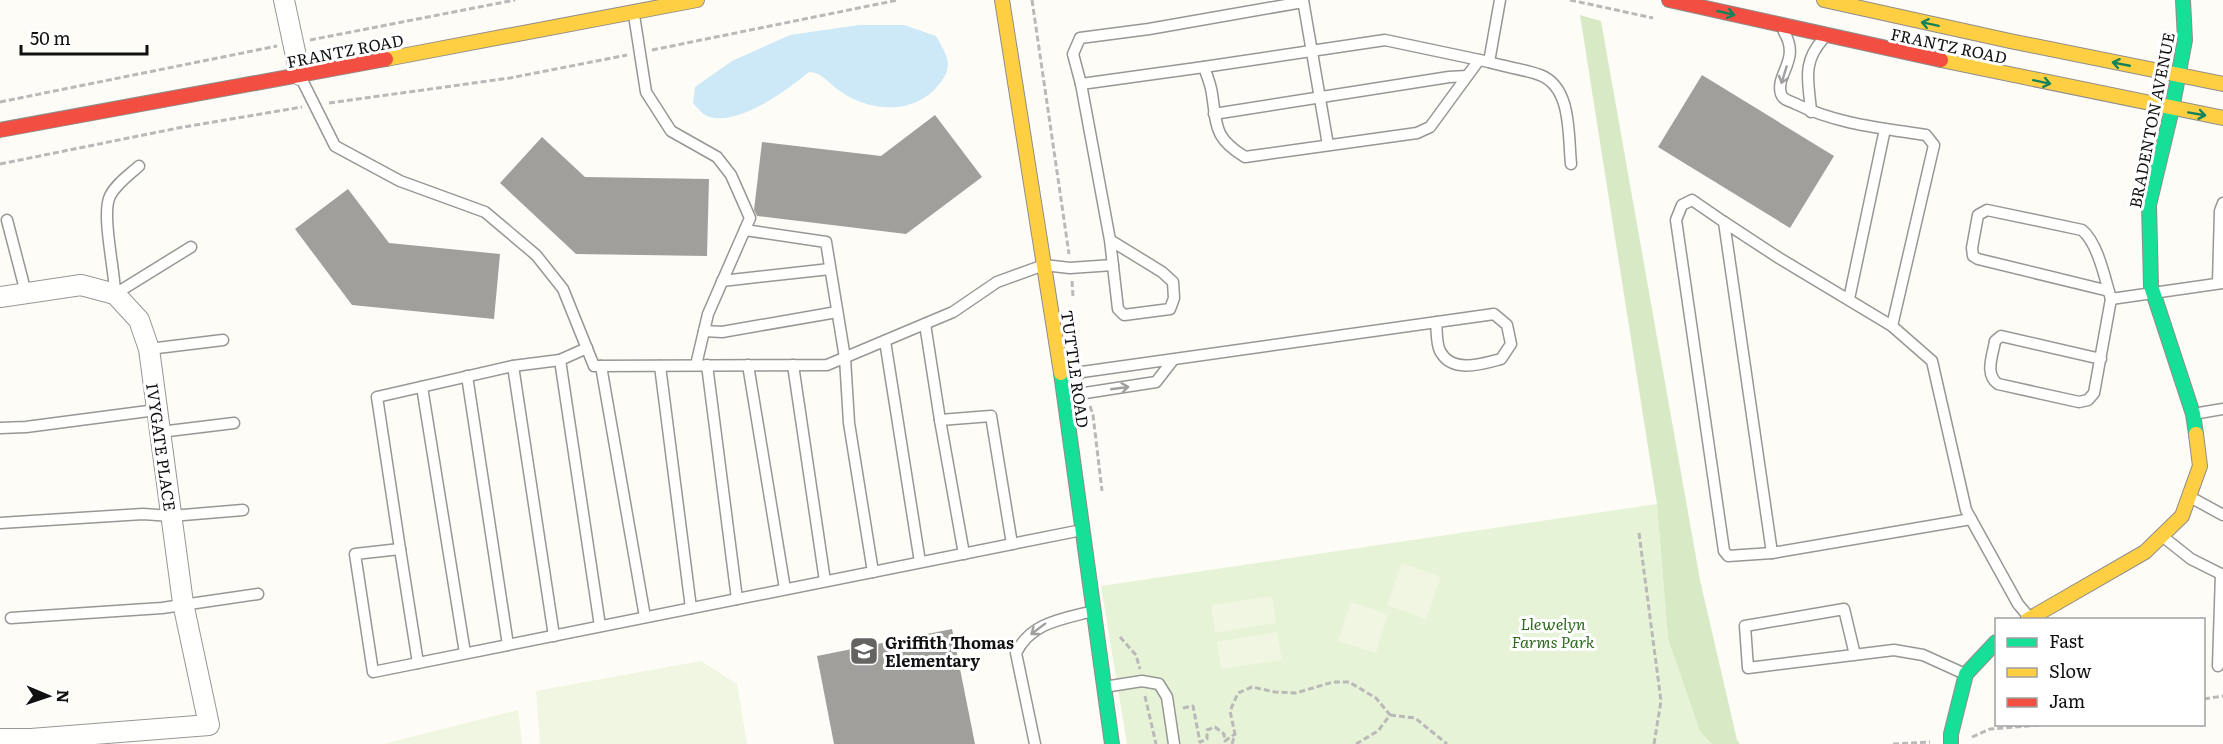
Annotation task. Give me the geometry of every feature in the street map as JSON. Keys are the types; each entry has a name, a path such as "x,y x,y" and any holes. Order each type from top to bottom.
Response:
{"main road":[{"name":"FRANTZ ROAD","path":"0,130 697,0"},
{"name":"TUTTLE ROAD","path":"1002,0 1063,386 1112,744"},
{"name":"FRANTZ ROAD","path":"1669,0 2172,109 2223,118"},
{"name":"FRANTZ ROAD","path":"1824,0 2010,41 2223,84"},
{"name":"BRADENTON AVENUE","path":"2031,618 2145,552 2182,516 2200,466 2193,414 2153,292 2149,205 2178,75 2185,28 2183,0"},
{"path":"1951,742 1966,674 1995,643"}],"street":[{"path":"284,0 300,75"},
{"path":"0,297 81,285 115,294"},
{"name":"IVYGATE PLACE","path":"0,739 31,739 209,725 183,603 149,349 139,320 115,294"}],"lane":[{"path":"1204,67 1212,92 1214,114 1223,140 1245,157 1417,134 1430,127 1467,76 1484,61 1500,0"},
{"path":"1110,240 1162,272 1173,282 1174,298 1170,309 1124,315 1118,309 1110,240 1081,84 1073,54 1076,44 1083,36 1149,29 1303,1 1328,145"},
{"path":"634,12 646,92 671,130 717,158 731,176 750,218 708,314 701,365 737,599"},
{"path":"1779,24 1791,48 1782,81 1781,93 1784,99 1811,112 1846,123 1926,135 1934,146 1893,326"},
{"path":"1811,112 1807,86 1808,68 1812,51 1827,35"},
{"path":"1081,84 1384,40 1484,61 1540,75 1550,80 1559,89 1564,106 1571,164"},
{"path":"300,75 335,146 400,182 486,212 536,255 563,289 594,366 827,365 953,312 997,282 1044,265 1070,268 1113,265"},
{"path":"1214,114 1467,76"},
{"path":"1850,299 1885,129"},
{"path":"139,166 117,186 108,198 106,214 115,294 191,247"},
{"path":"1971,519 1772,553 1728,556 1724,551 1676,219 1682,205 1692,200 1893,326 1932,361 1966,510 1971,519 2018,604 2028,618"},
{"path":"2101,359 2001,336 1995,340 1989,374 1993,380 1998,384 2079,402 2088,400 2094,393 2101,359 2110,295 2089,236 2082,230 1987,210 1978,215 1972,248 1973,256 1978,260 2110,295 2221,283 2220,211 2223,203"},
{"path":"7,220 26,293"},
{"path":"1724,222 1772,553"},
{"path":"744,230 826,242 844,358 849,423 873,572"},
{"path":"722,281 830,269"},
{"path":"704,331 722,332 837,312"},
{"path":"1063,386 1082,372 1173,360 1436,322 1494,314 1507,325 1511,344 1501,359 1472,367 1451,362 1440,351 1436,322"},
{"path":"925,324 964,554"},
{"path":"149,349 223,340"},
{"path":"885,341 920,562"},
{"path":"418,663 377,397 513,366 560,360 587,348"},
{"path":"560,360 600,626"},
{"path":"1063,386 1085,393 1156,382 1173,360"},
{"path":"748,365 785,589"},
{"path":"793,365 825,581"},
{"path":"513,366 554,636"},
{"path":"602,366 645,617"},
{"path":"660,366 691,608"},
{"path":"467,376 508,645"},
{"path":"422,387 465,653"},
{"path":"2193,414 2223,409"},
{"path":"0,428 26,427 156,410"},
{"path":"940,420 991,416 1012,544"},
{"path":"160,432 234,423"},
{"path":"2189,496 2223,515"},
{"path":"0,523 143,514 171,516 243,510"},
{"path":"400,549 355,554 373,672 1082,530"},
{"path":"2162,536 2191,559 2222,574 2218,666"},
{"path":"11,618 162,608 183,603 258,594"},
{"path":"1854,655 1844,609 1744,626 1748,668 1854,655 1894,650 1923,655 1966,674"},
{"path":"1035,744 1016,653 1022,642 1046,623 1093,611"},
{"path":"1104,687 1142,681 1159,684 1167,697 1174,744"}],"path":[{"path":"0,102 292,42 515,0"},
{"path":"0,164 178,128 315,105 510,78 898,0"},
{"path":"1032,0 1074,301"},
{"path":"1085,393 1093,415 1102,494"},
{"path":"1639,533 1660,701 1654,744"},
{"path":"1120,637 1136,655 1156,744"},
{"path":"1232,744 1235,734 1230,711 1238,693 1252,687 1275,692 1296,693 1333,682 1349,682 1376,698 1390,715 1415,718 1447,744"},
{"path":"2205,699 2223,696"},
{"path":"1169,710 1193,706 1201,743 1208,740 1207,729 1215,727 1224,734 1225,741 1235,734"},
{"path":"1356,744 1364,742 1378,731 1390,715"},
{"path":"1893,744 1951,742 1967,739 1990,729 2026,726"}],"green space":[{"path":"1580,15 1601,21 1700,580 1737,740 1740,744 1712,744 1700,731 1668,639 1657,504"},
{"name":"Llewelyn Farms Park","path":"1657,504 1668,639 1700,730 1712,744 1127,744 1101,586"},
{"path":"1402,563 1441,577 1426,619 1387,605"},
{"path":"1272,596 1276,623 1215,633 1211,605"},
{"path":"1351,602 1388,614 1376,653 1338,641"},
{"path":"1277,632 1282,660 1221,669 1217,642"},
{"path":"701,661 737,684 747,744 540,744 536,691"},
{"path":"518,710 522,744 384,744"}],"water":[{"path":"859,25 904,25 936,36 948,62 943,79 922,99 909,105 895,107 881,107 853,99 822,76 809,72 775,97 732,117 707,116 693,103 695,87 732,61 790,35"}],"building":[{"path":"1702,75 1834,156 1790,228 1658,147"},
{"path":"935,115 982,177 906,234 757,216 754,210 762,142 881,156"},
{"path":"542,137 585,177 709,179 707,256 576,254 500,183"},
{"path":"348,189 389,243 500,254 494,319 352,305 295,229"},
{"path":"952,629 975,744 834,744 817,656"}],"traffic: fast":[{"path":"2183,0 2185,40 2172,109 2149,205 2151,286 2193,414 2196,434"},
{"path":"1061,373 1112,744"},
{"path":"1951,744 1951,734 1966,674 1995,643"}],"traffic: slow":[{"path":"386,59 697,0"},
{"path":"1002,0 1061,373"},
{"path":"1824,0 2010,41 2223,84"},
{"path":"1941,60 2223,118"},
{"path":"2030,618 2145,552 2182,516 2200,466 2196,434"}],"traffic: jam":[{"path":"1669,0 1941,60"},
{"path":"0,130 386,59"}],"place":[{"name":"Griffith Thomas Elementary","path":"864,651"}]}
